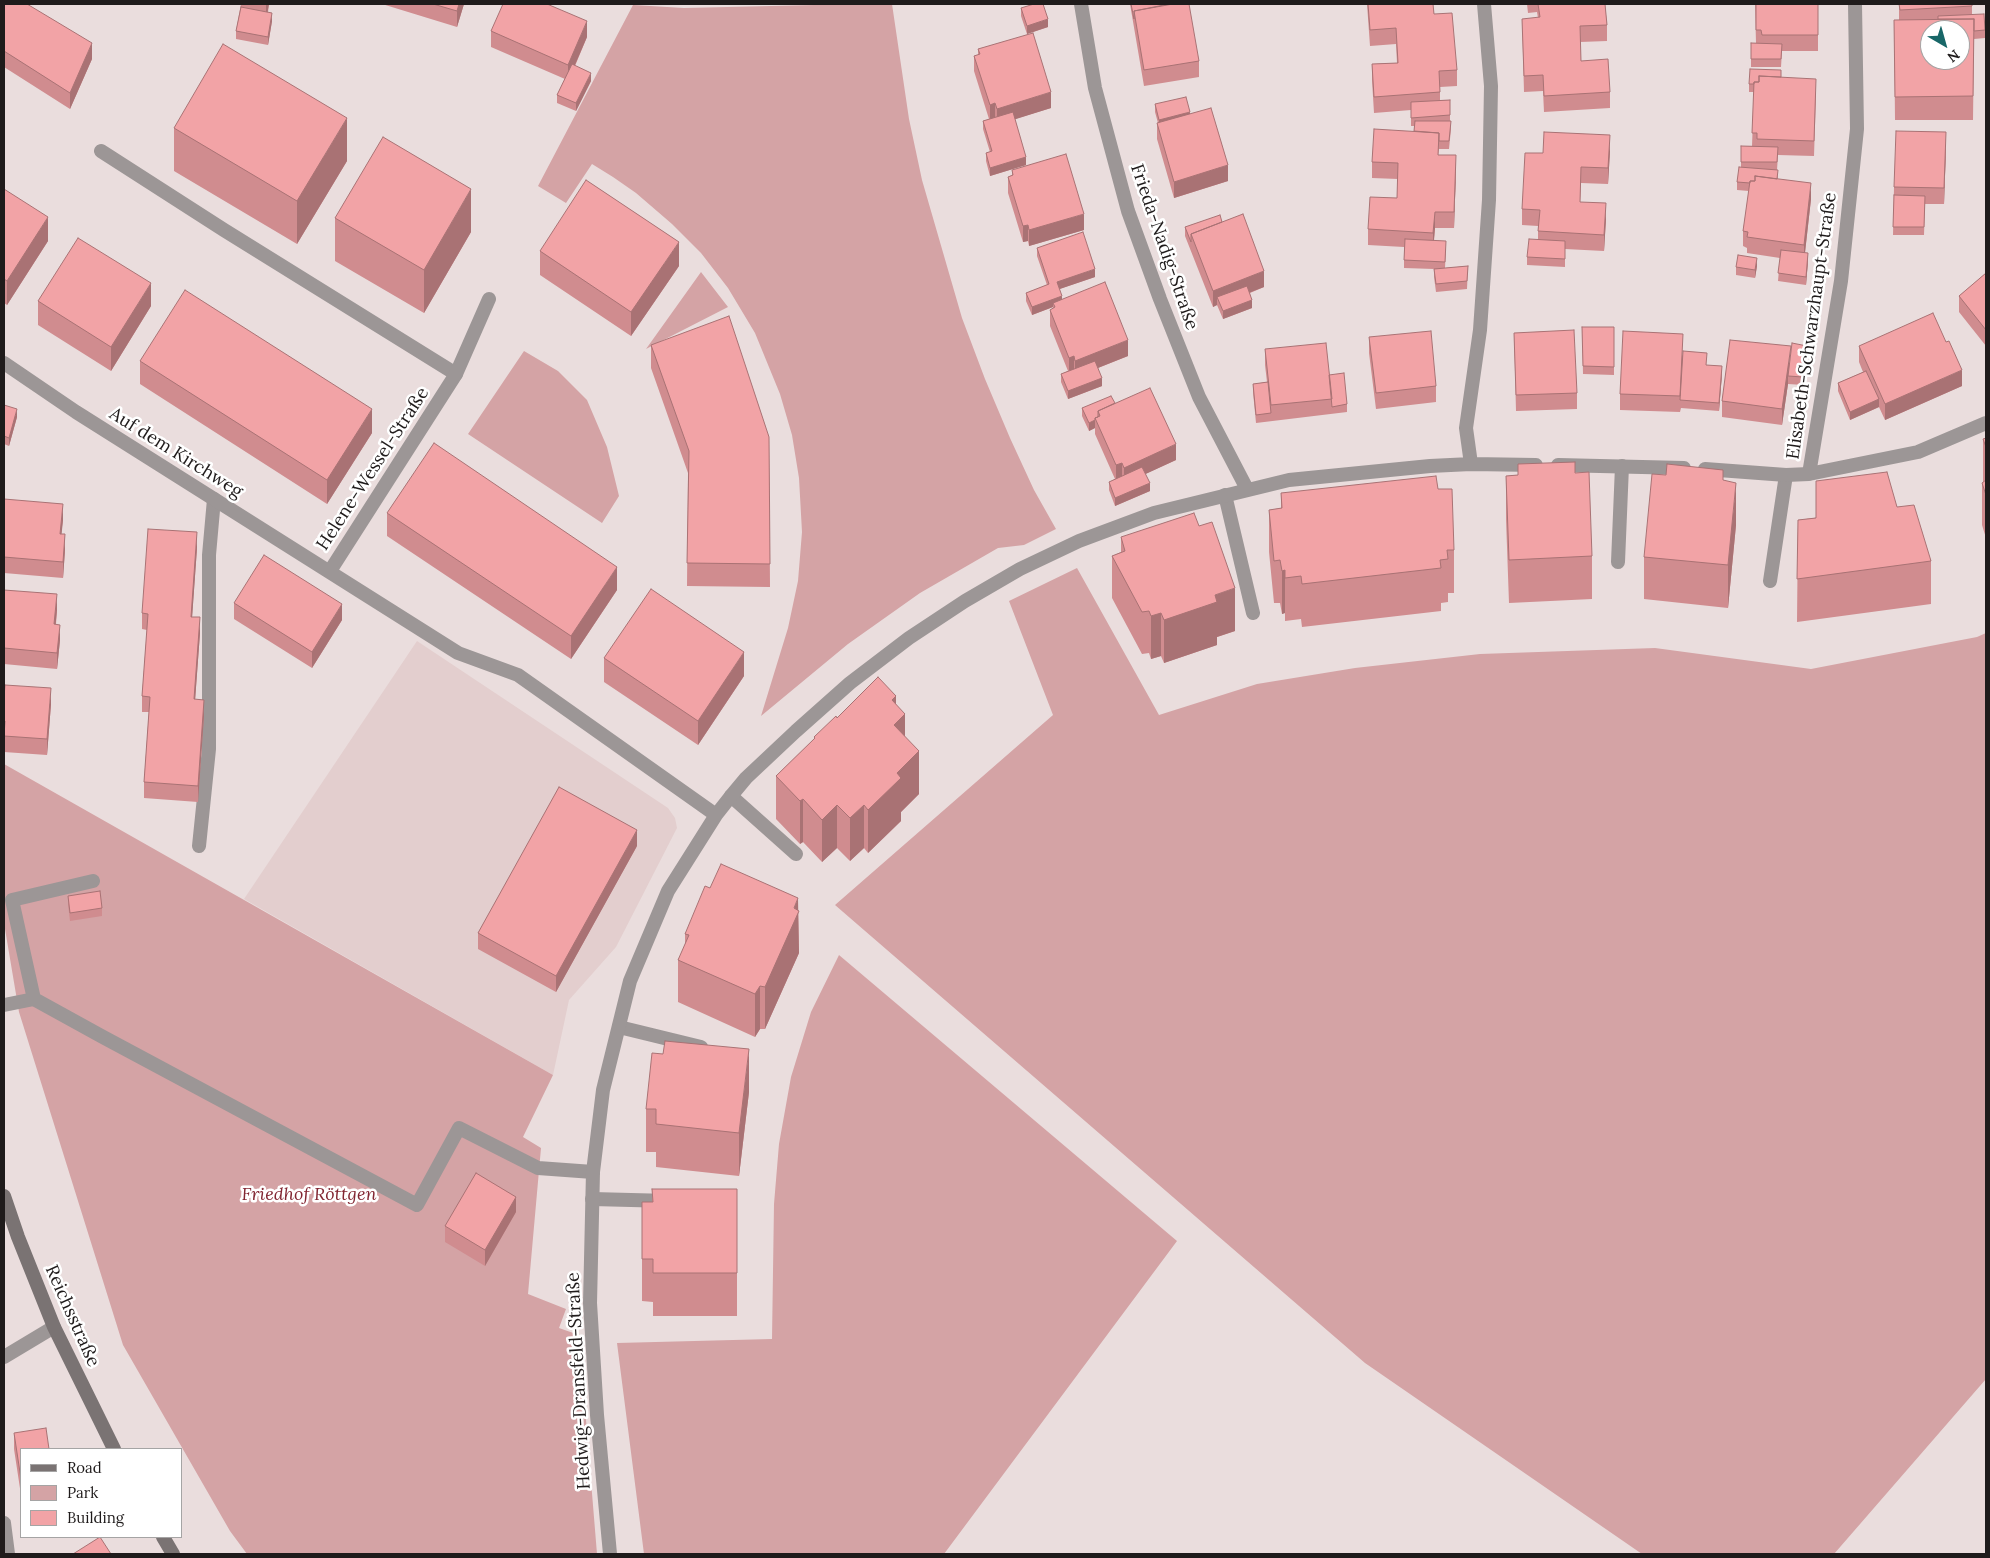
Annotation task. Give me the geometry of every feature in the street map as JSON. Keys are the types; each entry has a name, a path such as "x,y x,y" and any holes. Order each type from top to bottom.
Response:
{"main road":[{"name":"Reichsstraße","path":"4,1196 18,1237 54,1327 114,1448"},
{"path":"164,1538 173,1554"}],"street":[{"name":"Frieda-Nadig-Straße","path":"1081,4 1095,88 1128,211 1160,300 1199,397 1247,490"},
{"path":"1471,464 1466,428 1480,330 1489,200 1491,86 1484,4"},
{"name":"Elisabeth-Schwarzhaupt-Straße","path":"1809,474 1841,281 1857,129 1855,4"},
{"path":"100,151 456,374"},
{"name":"Helene-Wessel-Straße","path":"489,299 456,374 330,571 458,653 518,675 716,815"},
{"name":"Auf dem Kirchweg","path":"4,363 76,412 330,571"},
{"name":"Hedwig-Dransfeld-Straße","path":"610,1554 591,1328 592,1199 603,1090 630,981 668,891 716,815 746,778 850,683 909,638 965,600 1020,569 1079,540 1154,513 1288,480 1430,466 1471,464 1622,466 1786,475 1809,474 1918,452 1986,424"},
{"path":"1618,562 1622,466"},
{"path":"1770,581 1786,475"},
{"path":"1225,495 1253,614"},
{"path":"199,846 209,749 209,555 214,499"},
{"path":"731,796 796,854"},
{"path":"34,999 12,900 93,882"},
{"path":"4,1005 34,999 120,1047 417,1205 459,1128 538,1168 594,1172"},
{"path":"619,1027 717,1050"},
{"path":"592,1199 681,1202"},
{"path":"4,1358 54,1327"},
{"path":"4,1523 8,1554"}],"shaded area":[{"path":"417,641 668,808 675,818 677,828 616,947 569,1000 553,1075 244,899"}],"green space":[{"path":"892,4 909,119 922,180 962,318 1010,438 1034,490 1056,529 1024,545 998,548 920,593 848,644 761,716 788,628 798,581 802,532 799,478 792,435 780,394 755,333 728,288 701,253 672,224 636,193 613,177 592,164 566,203 538,186 633,5 684,8"},
{"path":"701,272 728,307 646,349"},
{"path":"524,351 558,371 587,400 607,447 619,496 602,523 468,434"},
{"path":"1077,568 1159,715 1257,684 1355,668 1480,654 1655,648 1811,669 1977,637 1986,633 1986,1379 1834,1554 1642,1554 1365,1363 835,905 1053,715 1009,601"},
{"name":"Friedhof Röttgen","path":"4,764 553,1075 523,1137 541,1148 528,1294 566,1309 559,1328 579,1335 597,1554 247,1554 230,1531 123,1345 19,1012 4,923"},
{"path":"839,955 1177,1241 944,1554 644,1554 617,1343 772,1339 774,1204 779,1144 791,1077 811,1012"}],"building":[{"path":"4,4 27,4 92,43 70,93 4,51"},
{"path":"433,4 459,4 457,11"},
{"path":"503,4 547,4 587,21 568,65 491,31"},
{"path":"1034,4 1043,4 1048,19 1027,26 1021,8"},
{"path":"1131,4 1169,4 1134,11 1134,19"},
{"path":"1173,4 1189,4 1199,61 1144,70 1134,11"},
{"path":"1368,4 1433,4 1434,14 1452,13 1457,70 1439,71 1440,92 1374,97 1372,64 1398,63 1396,28 1370,30"},
{"path":"1538,4 1605,4 1607,25 1580,26 1581,61 1608,59 1610,92 1544,96 1543,75 1524,76 1522,19 1540,17"},
{"path":"1756,4 1818,4 1818,35 1762,35 1761,30 1756,30"},
{"path":"1899,4 1972,4 1972,6 1900,10"},
{"path":"241,7 272,13 268,37 236,31"},
{"path":"1984,14 1985,30 1974,31 1974,19 1938,19 1938,16"},
{"path":"1974,19 1973,96 1895,97 1894,20"},
{"path":"1033,33 1051,92 997,109 995,103 990,105 974,56 980,54 978,49"},
{"path":"1751,43 1782,44 1781,59 1751,59"},
{"path":"223,44 347,118 297,201 174,128"},
{"path":"572,64 591,73 576,103 557,95"},
{"path":"1750,69 1781,70 1781,77 1759,76 1759,82 1749,84"},
{"path":"1759,76 1816,79 1814,141 1757,139 1757,133 1752,133 1754,82 1759,82"},
{"path":"1186,97 1190,112 1159,120 1155,104"},
{"path":"1450,100 1450,115 1411,118 1411,102"},
{"path":"1211,108 1228,165 1174,182 1157,123"},
{"path":"1013,112 1026,157 990,168 986,153 992,151 983,121"},
{"path":"1415,121 1451,121 1449,141 1439,141 1439,133 1414,131"},
{"path":"1374,129 1439,133 1438,155 1456,155 1454,212 1435,212 1433,233 1368,229 1370,197 1397,198 1398,163 1372,162"},
{"path":"1896,131 1946,132 1944,188 1894,187"},
{"path":"1544,132 1610,135 1608,168 1581,167 1580,202 1606,203 1604,235 1538,231 1540,210 1522,209 1525,153 1543,153"},
{"path":"383,137 471,189 424,270 335,218"},
{"path":"1741,146 1778,147 1777,162 1741,162"},
{"path":"1066,154 1084,214 1029,230 1028,225 1023,226 1008,177 1013,175 1012,170"},
{"path":"1739,167 1778,170 1777,179 1755,176 1755,181 1750,181 1750,183 1737,182"},
{"path":"1755,176 1811,183 1804,245 1747,237 1748,232 1743,231 1750,181 1755,181"},
{"path":"586,180 679,242 631,312 540,251"},
{"path":"4,189 48,217 7,281 4,279"},
{"path":"1894,195 1925,196 1924,227 1893,227"},
{"path":"1243,214 1264,271 1213,291 1191,234"},
{"path":"1220,215 1222,222 1191,234 1191,242 1185,227"},
{"path":"1083,232 1095,269 1057,282 1062,296 1032,307 1026,293 1049,284 1037,248"},
{"path":"78,238 151,283 111,347 38,301"},
{"path":"1405,239 1446,241 1445,262 1404,260"},
{"path":"1529,239 1565,241 1565,259 1527,257"},
{"path":"1781,250 1808,253 1806,277 1778,273"},
{"path":"1738,255 1757,258 1755,270 1736,267"},
{"path":"1468,266 1467,281 1436,284 1434,269"},
{"path":"1986,273 1986,330 1959,296"},
{"path":"1105,282 1128,340 1075,361 1074,356 1069,358 1050,310 1055,307 1053,303"},
{"path":"1247,286 1252,300 1223,311 1217,297"},
{"path":"185,290 372,409 327,480 140,361"},
{"path":"1933,313 1946,342 1949,341 1962,370 1885,404 1859,346"},
{"path":"729,316 769,437 770,564 687,563 689,451 651,345"},
{"path":"1582,327 1614,327 1614,367 1583,366"},
{"path":"1574,330 1577,393 1516,395 1514,333"},
{"path":"1431,331 1436,386 1376,393 1369,337"},
{"path":"1623,331 1683,334 1680,396 1620,394"},
{"path":"1730,340 1791,346 1782,409 1722,401"},
{"path":"1326,343 1332,399 1271,405 1265,349"},
{"path":"1792,343 1807,346 1803,377 1788,376"},
{"path":"1683,351 1707,353 1706,365 1722,366 1719,403 1680,400"},
{"path":"1095,361 1102,378 1068,391 1061,374"},
{"path":"1866,371 1879,399 1850,412 1838,383"},
{"path":"1344,373 1347,404 1332,407 1329,375"},
{"path":"1268,382 1271,413 1256,415 1253,384"},
{"path":"1150,388 1176,444 1124,468 1122,463 1116,465 1095,418 1100,416 1098,411"},
{"path":"1111,396 1115,403 1098,411 1098,417 1089,423 1082,408"},
{"path":"4,405 17,409 9,438 4,436"},
{"path":"434,443 617,567 571,636 387,513"},
{"path":"1575,462 1575,473 1589,472 1592,556 1509,560 1506,476 1518,475 1518,464"},
{"path":"1667,464 1723,470 1723,480 1736,483 1728,565 1644,557 1652,474 1666,475"},
{"path":"1142,467 1150,483 1115,498 1109,482"},
{"path":"1887,472 1897,507 1914,505 1931,561 1797,579 1798,520 1816,518 1816,481"},
{"path":"1436,476 1438,489 1452,489 1454,550 1447,550 1448,559 1440,560 1441,568 1302,584 1301,576 1285,578 1285,570 1282,571 1280,560 1274,561 1269,510 1282,508 1281,493"},
{"path":"1986,480 1986,495 1982,483"},
{"path":"4,499 63,504 60,534 65,534 63,562 4,557"},
{"path":"1194,513 1199,526 1212,522 1235,588 1215,595 1217,602 1164,620 1161,613 1151,616 1149,611 1142,612 1112,556 1125,551 1121,537"},
{"path":"148,529 197,532 191,617 200,617 194,699 204,700 198,786 144,782 150,697 142,696 148,614 142,613"},
{"path":"264,555 342,604 312,652 234,603"},
{"path":"651,589 744,652 698,721 604,658"},
{"path":"4,590 57,594 54,624 60,625 57,653 4,648"},
{"path":"878,677 896,696 892,700 905,714 894,725 919,751 897,773 901,778 868,810 864,805 850,818 837,805 822,820 803,799 800,801 776,776 814,737 836,716 837,718"},
{"path":"5,685 51,688 47,739 4,736"},
{"path":"559,787 637,830 556,976 478,933"},
{"path":"721,864 798,898 794,908 799,911 765,987 760,986 755,994 678,960 689,935 685,934 705,886 710,888"},
{"path":"100,891 102,908 70,913 68,896"},
{"path":"665,1041 749,1049 739,1133 656,1124 656,1109 646,1109 652,1053 663,1054"},
{"path":"476,1173 516,1197 485,1250 445,1226"},
{"path":"652,1189 737,1189 737,1273 653,1273 653,1259 642,1259 642,1202 653,1202"},
{"path":"46,1428 49,1448 20,1448 20,1472 14,1433"},
{"path":"101,1538 111,1554 73,1554"}]}
